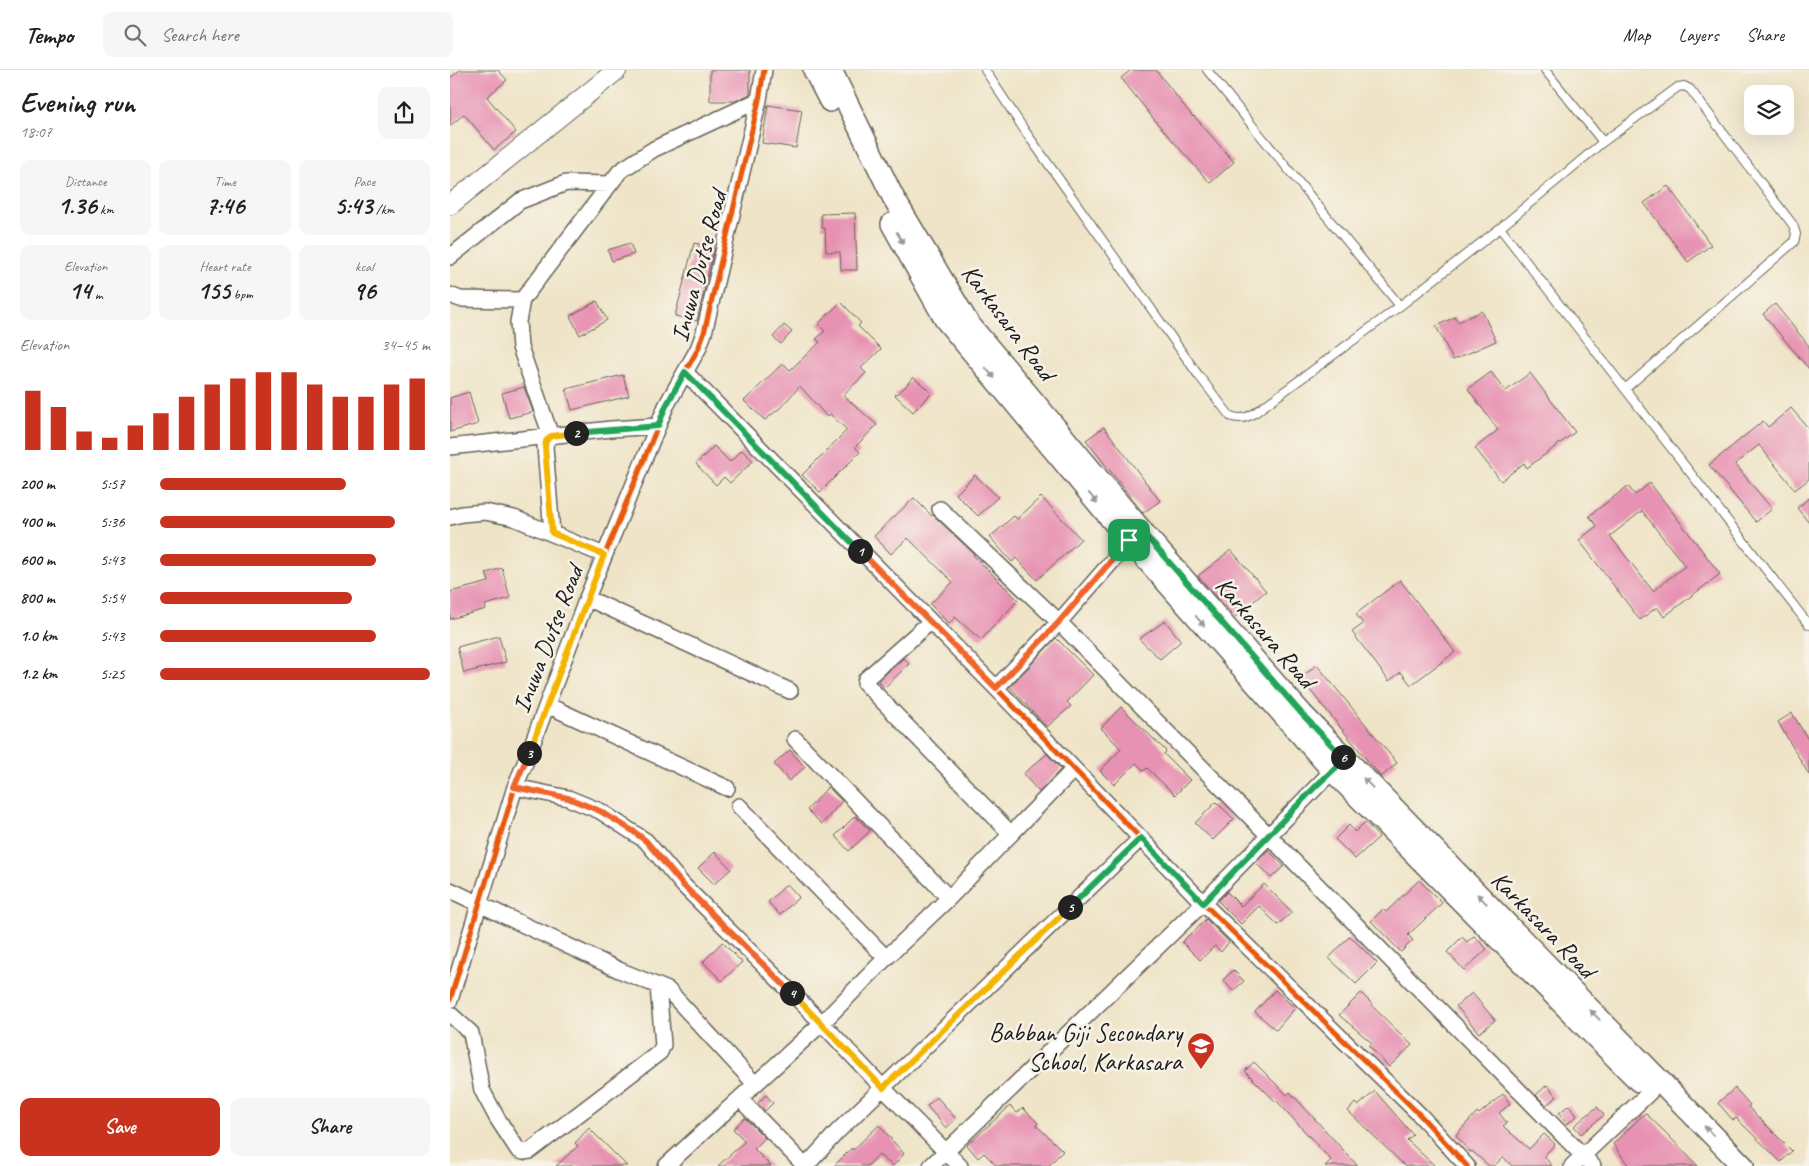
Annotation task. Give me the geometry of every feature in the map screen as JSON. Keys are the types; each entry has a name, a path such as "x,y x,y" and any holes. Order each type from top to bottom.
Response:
{"main road":[{"name":"Karkasara Road","path":"814,70 875,194 945,319 1135,535 1302,714 1338,764 1722,1166"},
{"name":"Karkasara Road","path":"831,70 893,197 960,311 1135,535"},
{"name":"Karkasara Road","path":"1338,764 1743,1166"}],"street":[{"path":"450,205 617,70"},
{"name":"Inuwa Dutse Road","path":"450,1000 514,787 604,555 666,406 698,350 704,333 759,100 764,70"},
{"path":"551,436 520,347 518,322 522,300 620,171 654,149 759,100"},
{"path":"450,257 520,200 566,183 610,184"},
{"path":"450,295 460,299 522,300"},
{"path":"685,372 996,688 1203,903 1420,1115 1468,1166"},
{"path":"450,447 611,429 658,426"},
{"path":"551,436 546,441 545,447 552,533"},
{"path":"940,509 1059,622 1582,1162 1650,1092"},
{"path":"450,517 486,512 514,518 604,555"},
{"path":"996,688 1059,622 1135,535"},
{"path":"587,598 790,691"},
{"path":"930,622 866,679 865,683 1011,834"},
{"path":"547,705 726,788"},
{"path":"795,739 949,898"},
{"path":"931,1166 1203,903 1338,764"},
{"path":"666,1166 822,1023 949,898 1074,769"},
{"path":"514,787 568,798 600,811 646,841 683,885 822,1023 960,1166"},
{"path":"739,806 886,958"},
{"path":"740,1098 806,1166 837,1132 1141,838"},
{"path":"450,890 619,970 668,990 755,1084"},
{"path":"450,1014 471,1032 482,1090 497,1118 518,1150 523,1152 530,1151 660,1052 663,1045 658,986"}],"lane":[{"path":"985,70 1031,139 1199,376 1230,416 1236,419 1256,412 1400,306 1500,228 1603,142 1678,87 1684,86 1690,89 1787,217 1793,225 1796,234 1794,242 1625,389"},
{"path":"1207,70 1400,306"},
{"path":"1545,70 1603,142"},
{"path":"1500,228 1809,625"}],"building":[{"path":"460,70 498,70 507,80 487,97 516,132 494,150 464,114 450,126 450,78"},
{"path":"710,70 750,70 750,94 735,101 710,101"},
{"path":"1131,70 1156,70 1193,117 1234,162 1210,183 1157,123 1121,78"},
{"path":"768,105 802,110 796,148 762,143"},
{"path":"1668,186 1711,245 1688,262 1644,203"},
{"path":"855,213 857,270 841,270 840,252 826,252 825,228 822,228 821,214"},
{"path":"630,243 634,254 612,261 608,250"},
{"path":"694,243 714,248 697,321 675,316"},
{"path":"597,301 607,320 580,335 570,316"},
{"path":"841,302 861,323 858,326 881,349 861,368 866,373 843,395 877,425 855,447 860,452 820,492 802,475 847,430 830,414 827,417 800,386 780,408 765,420 744,401 783,363 790,370 820,342 816,339 825,331 818,324"},
{"path":"1775,304 1809,346 1809,369 1763,314"},
{"path":"1482,311 1496,341 1453,360 1436,326 1455,317 1458,322"},
{"path":"784,325 792,332 781,344 773,337"},
{"path":"1491,372 1506,391 1530,373 1575,432 1527,468 1524,463 1501,481 1475,448 1498,430 1468,389"},
{"path":"623,375 629,396 572,410 566,389"},
{"path":"913,377 932,393 913,412 895,395"},
{"path":"524,387 533,412 509,418 502,393"},
{"path":"469,392 478,424 450,432 450,398"},
{"path":"1791,408 1809,429 1809,479 1795,490 1759,445 1735,464 1772,509 1756,522 1709,465 1763,421 1768,427"},
{"path":"1104,427 1160,501 1143,513 1086,440"},
{"path":"714,446 730,462 742,450 753,461 730,483 724,477 716,485 696,464"},
{"path":"975,475 998,497 978,516 956,494"},
{"path":"1650,483 1720,574 1664,617 1657,607 1640,620 1579,540 1597,526 1589,516 1628,486 1635,495","holes":["1642,511 1685,566 1653,591 1610,536"]},
{"path":"1041,497 1081,539 1037,580 1016,558 1012,562 990,537 1014,516 1017,519"},
{"path":"914,498 974,554 1018,600 981,640 955,617 949,624 930,604 953,582 908,538 891,554 874,536"},
{"path":"1809,498 1809,523 1797,508"},
{"path":"1231,550 1266,591 1235,617 1198,576"},
{"path":"502,568 510,598 485,605 486,609 450,619 450,592 489,582 486,573"},
{"path":"1400,580 1455,652 1411,685 1401,672 1389,681 1352,632 1363,624 1356,614"},
{"path":"1165,621 1181,641 1160,659 1139,639"},
{"path":"499,636 506,662 464,673 457,647"},
{"path":"1056,638 1093,675 1067,702 1071,706 1047,727 1010,687"},
{"path":"904,658 909,664 884,688 878,681"},
{"path":"1317,665 1397,763 1381,777 1300,678"},
{"path":"1121,707 1166,751 1164,754 1190,780 1175,795 1147,768 1144,771 1136,763 1114,785 1100,771 1121,749 1101,728"},
{"path":"1792,713 1809,741 1809,775 1778,722"},
{"path":"790,750 805,767 789,781 774,764"},
{"path":"1047,754 1061,769 1039,792 1023,774"},
{"path":"828,787 842,801 822,824 807,810"},
{"path":"1216,802 1234,819 1213,840 1195,823"},
{"path":"855,816 870,831 849,851 835,836"},
{"path":"1365,822 1379,837 1355,859 1335,839 1349,825 1355,832"},
{"path":"1268,850 1284,866 1271,878 1256,863"},
{"path":"715,852 731,869 714,884 698,868"},
{"path":"1419,880 1442,903 1408,935 1413,940 1401,952 1371,921 1383,909 1386,912"},
{"path":"787,884 799,897 780,915 768,902"},
{"path":"1264,884 1292,912 1278,925 1259,906 1241,924 1218,901 1227,892 1241,906"},
{"path":"1206,919 1229,942 1221,952 1215,946 1200,960 1182,942"},
{"path":"1350,936 1377,963 1356,984 1329,958"},
{"path":"1474,936 1487,949 1464,970 1447,952 1462,937 1467,942"},
{"path":"722,942 742,962 722,981 703,962"},
{"path":"1233,970 1244,981 1233,991 1223,980"},
{"path":"1275,990 1295,1008 1276,1030 1255,1012"},
{"path":"1361,993 1412,1045 1389,1067 1369,1046 1372,1043 1339,1015"},
{"path":"1472,993 1495,1020 1479,1033 1456,1006"},
{"path":"1254,1062 1287,1095 1290,1092 1358,1166 1325,1166 1331,1160 1276,1100 1245,1071"},
{"path":"1547,1085 1557,1097 1546,1105 1536,1095"},
{"path":"1735,1088 1750,1105 1748,1107 1792,1151 1781,1162 1736,1118 1733,1120 1718,1103"},
{"path":"1375,1091 1413,1135 1407,1140 1435,1166 1405,1166 1348,1111 1355,1103 1358,1106"},
{"path":"1503,1094 1510,1104 1499,1113 1507,1123 1503,1126 1529,1149 1544,1134 1555,1144 1544,1156 1552,1166 1512,1166 1503,1157 1494,1166 1489,1166 1472,1151 1470,1152 1456,1135 1477,1112 1479,1114"},
{"path":"766,1095 773,1103 765,1111 758,1103"},
{"path":"937,1097 956,1119 946,1128 927,1106"},
{"path":"1569,1105 1577,1116 1567,1124 1559,1113"},
{"path":"1010,1106 1017,1113 1023,1108 1038,1123 1036,1125 1063,1151 1048,1166 997,1166 984,1153 978,1158 967,1145"},
{"path":"1597,1107 1604,1115 1581,1134 1574,1126"},
{"path":"1645,1113 1698,1166 1629,1166 1613,1144"},
{"path":"745,1118 765,1138 754,1149 771,1166 718,1166 745,1141 733,1129"},
{"path":"879,1125 904,1154 893,1166 879,1155 867,1166 834,1166 852,1148 853,1150"},
{"path":"589,1128 627,1166 556,1166 578,1146 575,1143"}],"cycle path":[{"path":"450,1000 515,787 587,598 666,406 698,349 704,333 759,100 764,70"},
{"path":"685,372 996,688 1203,903 1420,1115 1467,1166"}],"place":[{"name":"Babban Giji Secondary School, Karkasara","path":"1201,1070"}],"route":[{"path":"685,372 996,688 1059,622 1129,540 1140,529 1302,714 1345,759 1317,785 1203,903 1141,838 883,1088 822,1023 683,885 646,841 600,811 568,798 514,787 525,763 604,555 552,533 546,441 551,436 658,426 666,406 685,372"}]}
